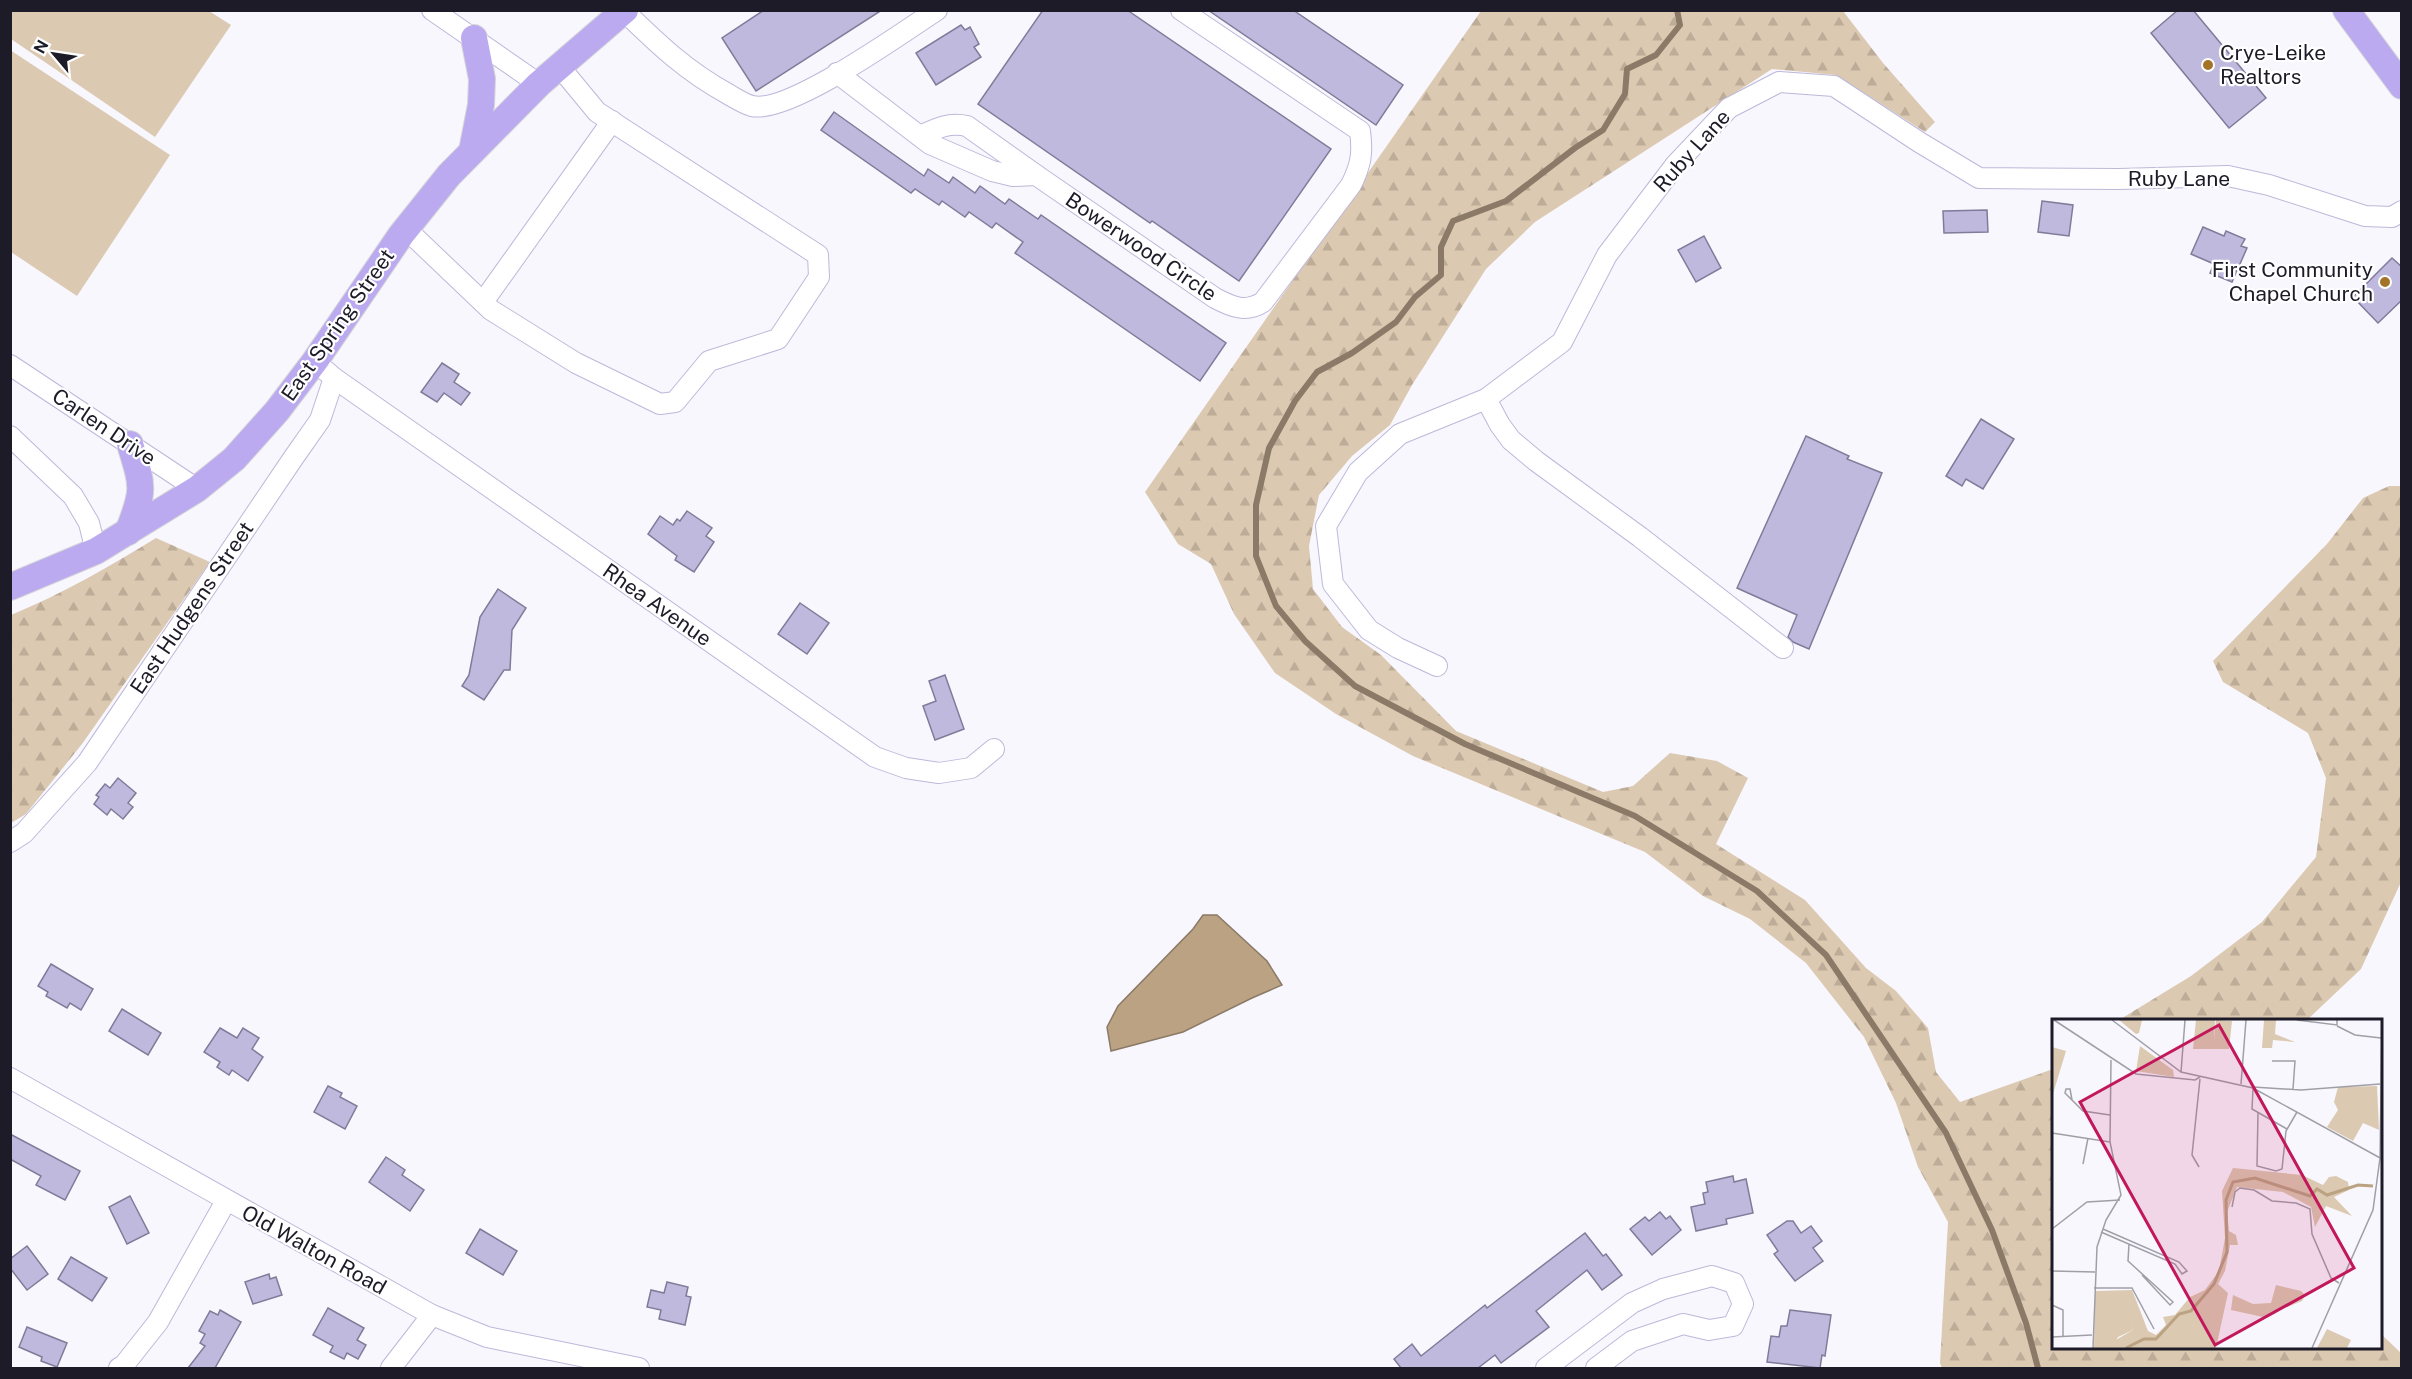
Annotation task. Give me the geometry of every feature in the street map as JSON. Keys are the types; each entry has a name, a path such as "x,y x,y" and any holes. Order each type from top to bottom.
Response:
{"main road":[{"path":"2346,10 2402,86"},
{"name":"East Spring Street","path":"10,587 96,551 197,489 234,459 315,361 406,229 449,175 539,84 618,14"},
{"path":"472,151 481,105 482,79 474,38"},
{"path":"128,532 140,502 141,482 130,444"}],"street":[{"path":"432,10 539,84"},
{"path":"618,14 672,58 710,84 753,106 778,104 809,91 937,10"},
{"name":"Bowerwood Circle","path":"921,136 948,124 967,126 1230,306 1245,309 1256,306 1263,302 1351,185 1361,165 1363,150 1360,131 1181,10"},
{"path":"406,229 491,310 576,363 660,404 675,402 710,361 778,339 819,278 818,255 597,112 559,66"},
{"path":"837,73 930,144 992,171 1013,176 1036,175"},
{"name":"Ruby Lane","path":"1437,666 1398,648 1370,630 1340,594 1333,585 1326,526 1358,472 1401,434 1486,399 1562,342 1607,255 1676,164 1729,108 1779,82 1834,86 1979,178 2118,179 2228,176 2269,185 2365,216 2392,217 2402,211"},
{"path":"483,302 612,121"},
{"path":"315,361 334,378"},
{"name":"Carlen Drive","path":"10,365 197,489"},
{"name":"Rhea Avenue","path":"334,378 875,757 906,768 939,774 971,768 994,749"},
{"name":"East Hudgens Street","path":"10,842 24,833 87,763 320,420 334,378"},
{"path":"1486,399 1511,440 1536,461 1640,537 1783,648"},
{"path":"10,436 73,496 89,523 96,551"},
{"name":"Old Walton Road","path":"10,1078 432,1315 487,1336 639,1368"},
{"path":"118,1368 124,1365 158,1322 226,1201"},
{"path":"1546,1368 1632,1303 1663,1289 1712,1276 1734,1283 1743,1304 1733,1326 1709,1330 1683,1324 1632,1341 1596,1368"},
{"path":"391,1368 432,1315"}],"green space":[{"path":"10,11 209,11 231,25 155,137 11,39"},
{"path":"1481,11 1843,11 1883,63 1935,122 1925,132 1836,75 1772,69 1535,222 1486,269 1412,385 1390,425 1352,456 1319,495 1309,546 1313,589 1342,627 1381,655 1456,731 1603,792 1633,786 1670,753 1717,761 1748,778 1716,844 1805,900 1866,968 1896,991 1928,1028 1936,1072 1960,1102 2052,1069 2052,1349 2382,1349 2382,1335 2401,1353 2401,1368 1942,1368 1940,1363 1948,1222 1918,1167 1896,1103 1864,1037 1806,963 1750,919 1703,896 1645,852 1413,756 1336,714 1275,673 1234,614 1211,564 1178,544 1145,492"},
{"path":"10,50 170,155 77,296 11,252"},
{"path":"2389,486 2402,486 2401,882 2361,969 2308,1019 2121,1019 2191,976 2262,922 2316,857 2326,778 2308,733 2223,682 2213,661 2327,544 2363,498"},
{"path":"156,538 210,562 82,744 26,814 11,823 11,615 85,580"}],"shaded area":[{"path":"1203,915 1217,915 1267,961 1282,985 1183,1032 1111,1051 1107,1027 1118,1006 1193,929"}],"building":[{"path":"764,10 882,10 756,91 722,38"},
{"path":"1043,10 1127,10 1331,149 1239,281 1152,221 1150,223 978,104"},
{"path":"1208,10 1293,10 1403,85 1376,125"},
{"name":"Crye-Leike Realtors","path":"2178,10 2193,10 2266,98 2229,128 2151,33"},
{"path":"961,25 965,30 970,27 979,44 974,47 981,57 936,85 916,53"},
{"path":"834,112 924,176 928,169 949,183 953,177 975,193 980,186 1005,204 1009,199 1038,219 1041,215 1226,343 1200,381 1015,253 1023,242 996,223 992,228 969,212 965,217 942,201 939,205 915,189 911,193 821,130"},
{"path":"2042,201 2073,205 2069,236 2038,232"},
{"path":"1987,210 1988,232 1944,233 1943,211"},
{"path":"2203,227 2224,236 2226,231 2245,239 2241,246 2247,248 2232,282 2210,273 2214,264 2191,254"},
{"path":"1704,236 1721,268 1696,282 1678,250"},
{"name":"First Community Chapel Church","path":"2392,258 2402,267 2402,300 2378,323 2353,297"},
{"path":"442,363 459,374 454,382 470,393 461,405 444,393 437,402 421,392"},
{"path":"1981,419 2014,439 1983,489 1966,479 1962,486 1946,476"},
{"path":"1806,436 1849,456 1847,459 1882,473 1809,649 1793,642 1788,637 1797,615 1737,588"},
{"path":"687,511 712,528 706,536 714,542 694,572 675,560 677,556 648,534 660,516 673,525 677,519 680,521"},
{"path":"498,589 526,608 512,630 510,670 504,670 484,700 462,686 469,675 480,617"},
{"path":"800,603 829,623 807,654 778,634"},
{"path":"945,675 964,729 935,740 923,706 936,701 929,681"},
{"path":"118,778 136,793 128,803 133,807 123,819 111,809 107,815 94,804 99,797 96,795 105,784 110,788"},
{"path":"51,964 93,989 81,1010 70,1003 67,1008 46,996 48,992 38,986"},
{"path":"122,1009 161,1033 148,1055 109,1031"},
{"path":"220,1028 237,1038 243,1028 259,1038 252,1049 263,1057 248,1081 232,1070 229,1075 217,1067 220,1062 204,1052"},
{"path":"328,1086 342,1093 340,1097 357,1106 345,1129 314,1112"},
{"path":"10,1134 80,1171 65,1200 36,1185 41,1176 10,1159"},
{"path":"386,1157 405,1170 402,1175 424,1190 410,1211 369,1182"},
{"path":"1733,1176 1734,1182 1746,1179 1753,1213 1726,1219 1727,1224 1696,1231 1691,1207 1705,1204 1703,1193 1708,1192 1706,1182"},
{"path":"130,1196 149,1233 127,1244 109,1207"},
{"path":"1660,1212 1666,1219 1670,1216 1681,1230 1652,1255 1630,1229 1645,1217 1649,1221"},
{"path":"1787,1221 1793,1221 1801,1233 1811,1226 1822,1241 1813,1248 1823,1261 1795,1281 1774,1254 1778,1251 1767,1235"},
{"path":"480,1229 517,1251 503,1275 466,1253"},
{"path":"1585,1233 1603,1256 1606,1254 1622,1275 1602,1290 1587,1270 1536,1311 1549,1327 1501,1363 1495,1355 1478,1368 1401,1368 1394,1359 1412,1344 1421,1356 1485,1305 1487,1308"},
{"path":"27,1246 48,1274 27,1290 10,1268 10,1259"},
{"path":"71,1257 107,1278 92,1301 58,1279"},
{"path":"269,1274 270,1279 276,1277 282,1295 253,1304 245,1282"},
{"path":"667,1282 688,1287 686,1296 691,1297 685,1325 659,1319 661,1310 647,1307 651,1290 664,1293"},
{"path":"328,1308 364,1328 357,1340 366,1345 358,1359 347,1353 344,1359 330,1352 333,1346 313,1335"},
{"path":"220,1310 241,1322 215,1368 188,1368 205,1346 200,1343 205,1334 199,1331 210,1311 218,1315"},
{"path":"1790,1310 1831,1315 1825,1356 1822,1355 1820,1368 1767,1362 1771,1336 1779,1337 1781,1326 1787,1326"},
{"path":"27,1327 67,1343 57,1367 41,1361 42,1357 19,1347"}],"waterway":[{"path":"1677,10 1680,25 1656,55 1627,69 1625,94 1603,130 1575,148 1506,201 1453,221 1441,247 1441,275 1415,297 1396,322 1352,353 1317,372 1295,401 1269,448 1256,505 1256,556 1276,606 1305,641 1355,686 1465,744 1635,816 1757,891 1826,955 1946,1133 1992,1230 2026,1323 2038,1368"}],"place":[{"name":"Crye-Leike Realtors","path":"2208,65"},
{"name":"First Community Chapel Church","path":"2385,282"}]}
